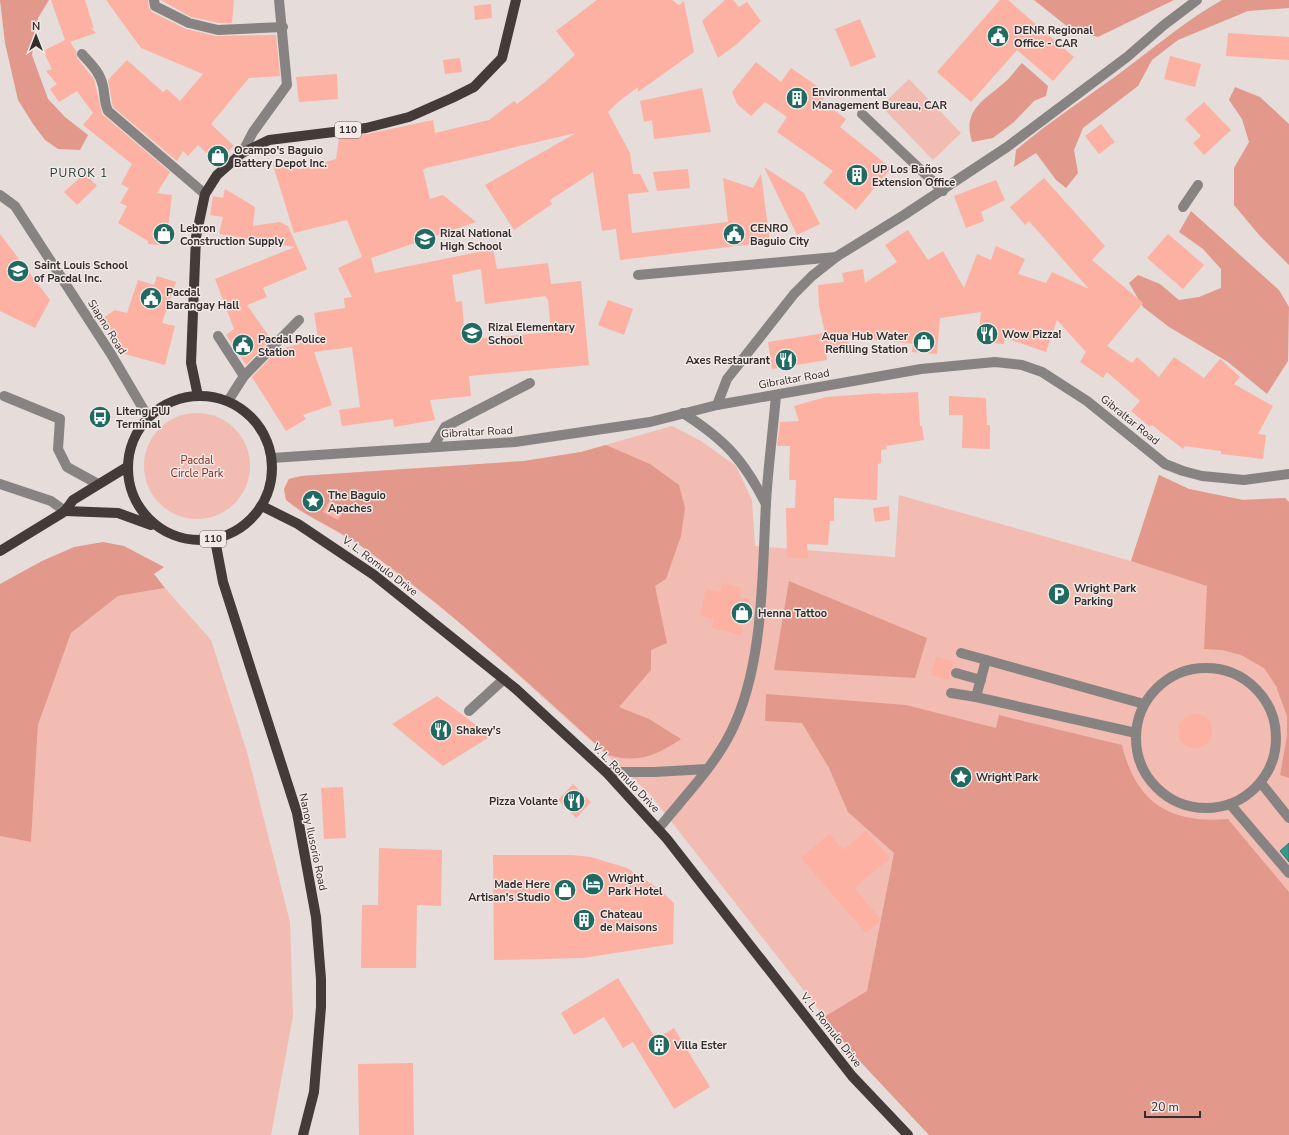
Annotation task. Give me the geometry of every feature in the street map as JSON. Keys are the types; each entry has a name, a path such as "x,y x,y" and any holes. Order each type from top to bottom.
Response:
{"main road":[{"name":"110","path":"198,396 191,363 196,237 205,194 217,175 242,153 269,140 366,128 409,117 474,87 502,58 516,0"},
{"name":"110","path":"65,511 118,513 155,526 175,537 215,540 234,533 250,522 262,506 272,483 272,458 267,438 255,420 238,406 218,398 198,396 171,402 148,417 137,430 130,446 127,467 128,484 134,500 143,514 155,526"},
{"path":"0,551 65,511 73,500 127,467"},
{"name":"V. L. Romulo Drive","path":"262,506 298,524 374,575 504,679 606,772 658,829 852,1076 908,1135"},
{"name":"Nanoy Ilusorio Road","path":"215,540 223,582 297,813 315,909 321,979 321,1007 314,1092 303,1135"}],"street":[{"path":"154,0 155,6 189,23 218,30 283,27"},
{"path":"242,153 253,132 287,85 283,27 279,0"},
{"path":"717,405 727,380 794,294 812,276 836,257 943,190 1059,110 1127,58 1164,25 1197,0"},
{"path":"82,54 97,71 103,86 105,105 108,111 205,194"},
{"path":"862,114 943,190"},
{"path":"1183,207 1198,185"},
{"name":"Siapno Road","path":"0,195 15,206 111,354 148,417"},
{"path":"638,275 836,257"},
{"path":"228,401 244,376 299,320"},
{"path":"218,336 244,376"},
{"name":"Gibraltar Road","path":"272,458 515,442 642,423 717,405 921,368 1007,362 1022,365 1042,372 1087,401 1165,464 1182,471 1202,476 1244,480 1289,474"},
{"path":"433,447 445,428 530,383"},
{"path":"658,829 721,750 731,732 750,678 759,620 766,504 776,395"},
{"path":"4,396 60,419 58,449 67,467 98,484"},
{"path":"683,413 724,442 740,458 754,480 766,504"},
{"path":"0,484 51,501 65,511"},
{"path":"961,653 1144,704"},
{"path":"976,697 986,660"},
{"path":"1202,668 1225,670 1247,680 1264,696 1274,717 1277,740 1273,763 1261,783 1247,796 1230,804 1211,808 1191,807 1172,799 1156,787 1144,772 1137,753 1136,733 1144,704 1159,685 1179,673 1202,668"},
{"path":"956,673 981,680"},
{"path":"469,711 504,679"},
{"path":"951,693 976,697 1136,733"},
{"path":"606,772 655,772 707,769"},
{"path":"1261,783 1289,818"},
{"path":"1230,804 1289,873"}],"green space":[{"path":"909,79 961,133 933,160 881,106"},
{"name":"Pacdal Circle Park","path":"197,413 217,417 235,428 246,446 250,466 246,486 235,504 217,515 197,519 177,515 159,504 148,486 144,466 148,446 159,428 177,417"},
{"name":"Wright Park","path":"672,426 701,441 736,466 752,500 755,546 895,557 899,495 1131,561 1159,475 1189,489 1243,500 1285,498 1289,502 1289,1135 929,1135 856,1057 649,793 456,619 360,545 300,511 286,500 284,489 289,479 301,476 524,461 581,452"},
{"path":"165,588 211,640 247,752 290,922 293,1016 271,1135 0,1135 0,836 31,842 38,725 71,633 118,596"}],"shaded area":[{"path":"0,0 49,0 38,18 32,55 48,99 65,117 88,135 80,150 58,149 45,140 18,100 5,43"},
{"path":"1034,0 1174,0 1098,37 1073,31"},
{"path":"1222,0 1289,0 1289,8 1248,11 1178,40 1152,60 1138,86 1083,128 1074,150 1078,173 1066,188 1056,180 1036,153 1014,167 1016,150 1029,139 1185,23"},
{"path":"1022,63 1048,86 1046,96 1034,101 1014,122 993,138 972,142 970,121 977,107 1007,80"},
{"path":"1235,87 1260,97 1289,124 1289,265 1260,236 1234,205 1234,168 1249,142 1242,119 1229,100"},
{"path":"1191,211 1279,290 1289,307 1288,361 1267,394 1228,362 1169,327 1143,307 1129,283 1138,275 1160,284 1179,300 1199,297 1221,288 1221,269 1203,249 1179,232"},
{"path":"606,445 650,464 679,485 685,508 681,536 666,579 655,586 667,643 651,650 651,670 619,707 649,719 681,739 664,750 638,758 619,758 608,755 457,620 361,546 286,500 284,489 289,479 301,476 524,461 581,452"},
{"path":"1159,475 1189,489 1243,500 1285,498 1289,502 1289,778 1280,775 1287,736 1287,716 1276,686 1264,668 1241,655 1222,650 1204,649 1207,586 1131,561"},
{"path":"103,542 124,546 164,567 154,574 165,588 118,596 71,633 38,725 31,842 0,836 0,584 42,561 74,547"},
{"path":"789,581 927,638 915,678 774,670"},
{"path":"766,694 906,705 996,728 999,715 1122,745 1128,765 1136,782 1146,795 1158,806 1189,818 1207,820 1228,819 1289,892 1289,1135 929,1135 856,1057 824,1017 867,991 894,853 848,812 829,768 802,723 765,721"}],"water":[{"path":"1289,843 1289,862 1280,851"}],"building":[{"path":"51,0 85,0 94,29 89,26 96,33 70,42 76,51 77,58 94,79 102,114 170,172 157,193 172,195 166,246 148,244 148,241 118,223 127,206 120,203 129,188 121,184 132,164 83,125 93,113 77,91 59,102 50,89 57,84 46,71 52,69 43,51 65,40"},
{"path":"106,0 148,0 149,7 152,12 186,29 216,36 276,35 280,76 249,78 211,124 234,146 217,163 198,145 188,156 183,151 177,161 113,107 108,80 127,60 163,92 167,89 180,101 203,74 141,48"},
{"path":"161,0 234,0 232,23 219,23 191,17"},
{"path":"597,0 672,0 679,5 684,1 694,52 638,92 638,87 618,102 608,112 630,153 633,174 640,174 649,192 628,194 632,233 728,222 723,178 753,188 761,174 770,242 620,260 616,229 602,231 593,172 550,200 552,204 514,230 485,185 576,133 426,168 423,170 430,199 443,195 476,222 371,258 375,273 493,249 497,269 548,263 551,284 581,281 589,365 469,376 471,396 430,400 435,420 394,427 393,419 342,426 339,410 360,407 352,347 314,352 332,405 303,415 306,419 286,431 252,377 278,350 318,338 314,313 345,308 344,298 352,297 338,268 362,257 347,220 294,233 273,165 301,169 336,159 339,138 367,134 433,120 435,133 489,120 514,101 517,104 544,83 575,55 556,31","holes":["481,269 485,304 545,296 548,300 551,332 465,340 462,301 456,302 452,275"]},
{"path":"725,0 733,0 739,7 747,2 761,21 737,44 718,58 702,21"},
{"path":"1000,0 1008,0 1074,57 1053,81 1017,50 971,102 937,72"},
{"path":"491,4 492,18 475,20 474,6"},
{"path":"860,19 876,57 851,67 835,29"},
{"path":"1228,33 1289,37 1289,60 1226,56"},
{"path":"1170,56 1201,64 1195,87 1164,79"},
{"path":"460,58 462,72 445,74 443,60"},
{"path":"756,62 781,82 791,68 827,93 822,101 846,119 840,127 891,168 856,210 823,183 833,171 777,132 787,117 765,102 751,116 737,104 732,92"},
{"path":"337,74 338,99 299,102 296,77"},
{"path":"702,88 711,132 654,139 652,120 644,122 640,101"},
{"path":"1204,102 1231,130 1204,155 1193,143 1201,136 1185,119"},
{"path":"1101,124 1115,142 1099,154 1085,136"},
{"path":"764,167 804,193 820,224 797,235"},
{"path":"688,169 690,188 657,191 653,172"},
{"path":"85,173 97,186 77,205 64,192"},
{"path":"1044,178 1105,246 1092,260 1143,303 1107,346 1132,363 1137,357 1159,377 1174,357 1204,378 1220,359 1240,377 1234,384 1273,406 1258,434 1266,435 1263,459 1221,454 1221,451 1185,446 1183,449 1152,425 1150,427 1131,411 1140,401 1107,372 1103,378 1080,362 1086,352 1057,320 1046,352 1005,338 1004,344 978,342 981,312 940,318 937,354 912,352 913,344 848,336 849,347 826,349 827,360 772,369 768,342 825,333 819,306 818,285 844,282 842,273 863,269 865,283 897,262 885,245 908,230 928,260 943,251 964,288 977,254 991,260 996,246 1025,259 1018,274 1046,283 1052,272 1089,289 1029,221 1025,225 1010,207"},
{"path":"996,180 1005,200 981,212 984,221 966,228 954,196"},
{"path":"225,189 255,207 253,226 280,222 288,226 307,269 263,288 267,297 247,305 271,339 246,365 226,335 234,329 215,279 295,247 219,234 223,217 210,215 213,196 223,198"},
{"name":"Saint Louis School of Pacdal Inc.","path":"0,234 50,300 35,328 0,311"},
{"path":"1168,234 1204,265 1183,289 1147,258"},
{"path":"157,276 176,282 162,323 175,326 165,365 121,353 114,343 116,338 103,318 115,310 127,313 138,280 154,285"},
{"path":"608,300 633,309 624,335 598,325"},
{"path":"918,392 920,426 922,426 924,440 886,446 887,449 881,450 881,463 878,464 877,500 834,498 834,521 830,521 828,545 807,544 808,558 787,558 786,508 795,508 796,480 789,480 790,446 777,446 780,422 799,421 794,406 826,397"},
{"path":"949,396 986,398 987,425 990,425 990,449 962,448 963,415 949,415"},
{"path":"330,500 345,509 338,520 323,512"},
{"path":"889,506 890,520 875,522 873,508"},
{"path":"722,583 741,588 739,597 749,599 741,635 712,628 714,619 700,616 706,589 720,592"},
{"path":"936,657 955,662 950,671 949,680 931,675"},
{"name":"Shakey's","path":"437,696 491,736 443,766 392,724"},
{"path":"1192,714 1198,714 1207,719 1211,725 1211,737 1207,743 1198,748 1192,748 1183,743 1178,734 1178,728 1183,719"},
{"name":"Pizza Volante","path":"573,784 591,802 576,818 558,800"},
{"path":"343,787 346,838 324,839 321,788"},
{"path":"866,831 890,858 854,888 881,920 866,933 801,858 829,834 843,850"},
{"path":"379,848 442,850 441,906 417,905 416,968 361,968 362,905 378,905"},
{"name":"Chateau de Maisons","path":"493,855 572,855 591,857 627,868 659,889 674,903 673,944 583,958 494,960"},
{"name":"Villa Ester","path":"618,978 656,1039 674,1028 710,1087 674,1109 633,1042 623,1048 604,1017 574,1035 561,1013"},
{"path":"413,1063 414,1135 359,1135 358,1064"}],"place":[{"name":"DENR Regional Office - CAR","path":"998,36"},
{"name":"Environmental Management Bureau, CAR","path":"797,98"},
{"name":"Ocampo's Baguio Battery Depot Inc.","path":"218,156"},
{"name":"UP Los Baños Extension Office","path":"857,175"},
{"name":"Lebron Construction Supply","path":"164,234"},
{"name":"CENRO Baguio City","path":"734,234"},
{"name":"Rizal National High School","path":"425,239"},
{"name":"Saint Louis School of Pacdal Inc.","path":"18,271"},
{"name":"Pacdal Barangay Hall","path":"151,298"},
{"name":"Rizal Elementary School","path":"472,333"},
{"name":"Wow Pizza!","path":"987,334"},
{"name":"Aqua Hub Water Refilling Station","path":"924,342"},
{"name":"Pacdal Police Station","path":"243,345"},
{"name":"Axes Restaurant","path":"786,360"},
{"name":"Liteng PUJ Terminal","path":"100,417"},
{"name":"The Baguio Apaches","path":"313,501"},
{"name":"Wright Park Parking","path":"1059,594"},
{"name":"Henna Tattoo","path":"742,613"},
{"name":"Shakey's","path":"441,730"},
{"name":"Wright Park","path":"961,777"},
{"name":"Pizza Volante","path":"574,801"},
{"name":"Wright Park Hotel","path":"593,884"},
{"name":"Made Here Artisan's Studio","path":"565,890"},
{"name":"Chateau de Maisons","path":"584,920"},
{"name":"Villa Ester","path":"659,1045"}],"district":[{"name":"PUROK 1","path":"79,173"}]}
